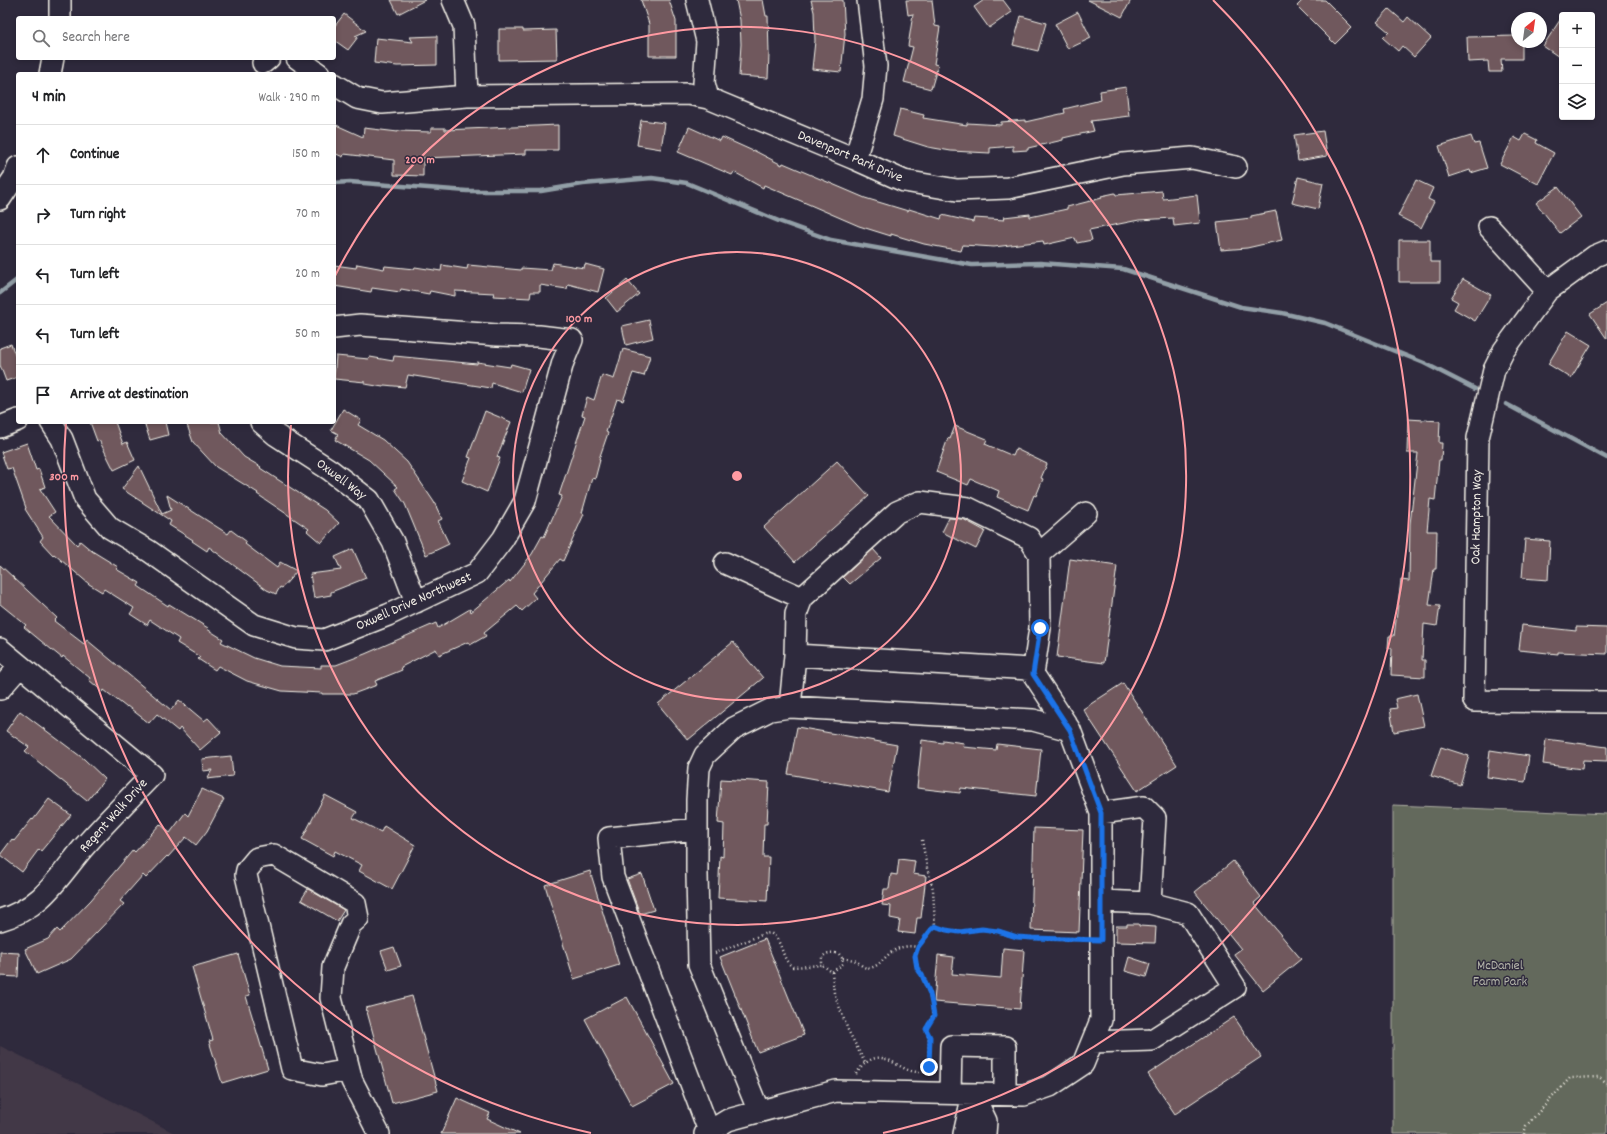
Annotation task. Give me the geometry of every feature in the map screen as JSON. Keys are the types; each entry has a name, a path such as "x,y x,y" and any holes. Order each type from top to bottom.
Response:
{"street":[{"path":"60,0 60,16"},
{"path":"453,0 464,26 467,96"},
{"path":"697,0 707,41 704,83 708,98"},
{"path":"855,159 873,99 876,66 868,0"},
{"path":"50,72 53,60"},
{"path":"300,60 316,72"},
{"name":"Davenport Park Drive","path":"336,85 357,98 382,103 467,96 688,94 708,98 904,181 957,190 1008,188 1130,163 1192,158 1236,167"},
{"path":"0,199 16,172"},
{"path":"1489,227 1547,291"},
{"name":"Oak Hampton Way","path":"1607,251 1595,256 1547,291 1504,350 1494,370 1478,438 1474,701 1607,702"},
{"name":"Oxwell Drive Northwest","path":"51,424 62,439 85,499 110,528 149,551 254,625 296,638 324,640 416,602 477,574 503,539 526,502 563,362 572,340 539,336 497,335 360,325 336,328"},
{"path":"0,427 16,421"},
{"name":"Oxwell Way","path":"264,424 276,435 330,470 369,500 393,542 416,602"},
{"path":"790,707 795,655 796,614 802,598 897,512 920,502 968,508 1030,538 1038,554 1040,628 1033,674"},
{"path":"1038,554 1086,513"},
{"path":"725,563 802,598"},
{"name":"Regent Walk Drive","path":"0,649 152,775 84,848 44,897 15,916 0,920"},
{"path":"697,829 609,838 613,877 707,1133 728,1120 836,1091 1024,1095 1050,1086 1083,1064 1101,1020 1101,813 1070,730 1030,669 795,655"},
{"path":"0,689 20,666"},
{"path":"759,1112 699,964 697,829 699,768 705,755 734,728 770,710 790,707 1033,720 1070,730"},
{"path":"1101,813 1144,808 1155,818 1150,903"},
{"path":"349,1070 322,1075 292,1069 246,875 257,858 274,855 355,903 358,918 351,924 333,967 331,998 352,1081 379,1134"},
{"path":"1092,1042 1152,1040 1235,987 1188,913 1150,903 1101,901"},
{"path":"950,1093 951,1046 1005,1047 1005,1094"},
{"path":"964,1134 973,1094"},
{"path":"973,1094 986,1121 985,1134"}],"path":[{"path":"855,1079 855,1074 865,1063 882,1057 888,1059 902,1069 916,1072 924,1072 928,1070 929,1067 930,1037 926,1029 934,1016 930,994 915,962 918,947 935,926 933,889 927,868 922,840"},
{"path":"935,926 946,930 959,932 982,929 998,931 1017,937 1039,939 1101,940"},
{"path":"699,960 770,933 778,939 785,960 793,967 822,965 832,972 834,993 848,1030 865,1063"},
{"path":"842,958 855,961 861,966 868,968 877,964 898,947 908,945 918,947"},
{"path":"822,965 822,958 826,953 832,952 839,954 842,958 843,964 832,972"},
{"path":"1524,1134 1526,1126 1570,1078 1599,1077 1607,1083"}],"shaded area":[{"path":"0,1046 87,1088 176,1134 0,1134"}],"green space":[{"name":"McDaniel Farm Park","path":"1393,805 1607,814 1607,1134 1393,1134"}],"building":[{"path":"391,0 425,0 398,14"},
{"path":"641,0 669,0 676,21 676,56 649,56 649,24"},
{"path":"736,0 763,0 766,16 768,16 768,78 739,76 741,44 740,20"},
{"path":"811,0 843,0 845,34 841,72 812,69 815,41 814,12"},
{"path":"906,0 932,0 935,26 940,27 934,64 938,65 931,89 904,82 913,47 908,46 913,14 908,15"},
{"path":"984,0 1003,0 1012,12 989,28 974,7"},
{"path":"1088,0 1131,0 1122,17"},
{"path":"1303,0 1325,0 1352,27 1335,44 1297,6"},
{"path":"1389,9 1404,22 1408,17 1431,38 1414,57 1402,46 1398,51 1383,38 1389,32 1377,22"},
{"path":"1078,12 1091,38 1068,49 1055,24"},
{"path":"344,14 366,31 355,36 358,37 348,50 336,41 336,24"},
{"path":"1021,16 1046,23 1038,51 1013,45"},
{"path":"1559,22 1559,57 1546,48 1547,40"},
{"path":"499,29 523,29 523,31 556,30 557,59 499,60"},
{"path":"437,36 437,65 397,66 374,63 376,38 413,42 410,37"},
{"path":"1511,36 1511,48 1522,48 1522,59 1501,59 1502,72 1489,72 1488,61 1468,62 1467,37"},
{"path":"1126,87 1129,116 1091,121 1094,131 1028,148 1028,150 1013,151 1013,146 990,148 990,153 951,151 928,147 893,136 900,109 924,115 923,118 967,125 967,123 1001,125 1001,122 1025,120 1025,122 1065,113 1064,109 1101,100 1100,91"},
{"path":"641,120 665,123 661,149 637,145"},
{"path":"336,125 363,137 364,128 398,132 431,132 431,128 445,128 445,130 558,125 558,150 526,150 526,154 423,158 423,176 394,175 394,160 344,154 343,157 336,154"},
{"path":"689,127 720,141 722,137 753,150 782,165 783,163 865,198 941,219 942,215 973,222 974,218 1005,220 1004,217 1030,214 1030,217 1067,209 1067,207 1115,193 1116,195 1162,191 1163,199 1197,195 1200,223 1174,226 1173,218 1139,220 1089,230 1092,240 1077,243 1075,238 1044,245 1043,241 994,247 963,245 961,251 924,244 891,234 891,236 859,226 764,185 763,188 734,172 732,175 678,152"},
{"path":"1323,131 1327,156 1298,161 1294,135"},
{"path":"1525,134 1537,140 1536,143 1554,153 1538,184 1500,164 1514,137 1521,141"},
{"path":"1471,136 1474,144 1479,143 1487,168 1471,173 1470,170 1449,177 1439,146"},
{"path":"1298,177 1323,183 1318,209 1292,203"},
{"path":"1416,180 1433,188 1428,199 1434,202 1421,228 1398,216"},
{"path":"1558,187 1581,217 1560,233 1536,203"},
{"path":"1276,211 1282,240 1247,248 1221,250 1217,222 1251,218 1251,216"},
{"path":"1399,240 1430,240 1430,262 1440,262 1440,282 1399,282"},
{"path":"553,263 584,268 585,264 604,269 598,292 568,284 567,289 540,285 540,292 531,292 530,298 493,296 494,293 455,291 455,296 430,291 429,294 401,289 400,292 372,288 371,292 336,286 336,265 356,268 357,264 384,269 385,266 414,269 415,267 441,271 442,265 467,269 468,265 521,270 521,268 551,270"},
{"path":"1463,279 1491,295 1475,321 1454,309 1458,302 1451,298"},
{"path":"627,280 639,294 617,312 606,298"},
{"path":"1607,303 1607,339 1590,314"},
{"path":"649,320 653,338 626,345 622,326"},
{"path":"1568,331 1591,345 1571,378 1548,364"},
{"path":"11,344 16,358 16,378 6,381 0,365 0,348"},
{"path":"623,349 650,356 644,376 633,373 623,401 617,399 606,432 608,433 599,459 595,479 592,478 582,513 584,514 563,561 560,559 532,593 536,598 522,611 517,606 484,633 486,636 470,645 468,642 439,655 436,649 401,667 402,670 375,681 377,685 353,694 322,694 282,691 247,681 218,666 215,670 198,659 200,657 177,643 179,639 150,620 147,625 130,614 134,608 104,589 102,592 89,584 54,554 53,555 40,541 43,537 25,509 26,508 12,468 7,469 1,452 27,443 36,470 39,469 45,487 40,489 55,512 49,516 77,545 80,541 92,551 118,567 116,569 140,583 138,586 168,606 169,604 208,628 207,629 223,639 221,642 254,658 280,666 321,668 321,665 336,665 365,654 436,623 438,628 470,609 471,612 509,580 510,582 532,554 542,536 544,537 562,496 559,495 585,416 582,415 587,397 594,400 602,375 614,379"},
{"path":"336,356 369,359 370,357 393,361 394,356 477,364 477,362 510,367 511,364 529,369 522,392 492,383 491,388 408,375 405,387 384,385 383,387 365,384 365,382 336,379"},
{"path":"343,409 361,420 358,425 383,440 407,462 434,502 442,519 438,521 449,544 426,555 405,504 395,489 398,487 369,460 335,440 338,434 331,430 334,424 336,424"},
{"path":"485,411 511,422 497,457 500,458 487,492 462,481 471,458 468,457"},
{"path":"1408,419 1440,421 1439,443 1442,443 1435,500 1430,499 1427,531 1437,531 1436,569 1434,569 1429,605 1440,606 1437,626 1424,624 1422,660 1425,660 1425,677 1391,675 1392,648 1388,648 1389,636 1394,636 1401,580 1409,581 1410,524 1418,453 1407,453"},
{"path":"91,424 116,424 123,444 127,442 135,460 114,470 99,440 97,441"},
{"path":"145,424 165,424 168,435 150,440"},
{"path":"187,424 220,424 222,433 244,457 325,510 339,523 321,543 307,531 309,529 257,494 258,493 216,467 193,442"},
{"path":"955,426 987,439 985,444 1013,456 1016,449 1047,464 1036,496 1034,495 1028,510 997,497 999,491 971,479 968,485 936,472 948,438 950,439"},
{"path":"837,461 869,496 795,562 764,527"},
{"path":"139,466 162,514 171,510 167,495 228,534 231,530 247,542 245,544 277,568 280,562 297,571 282,588 280,587 276,594 267,590 209,547 207,551 169,525 171,521 122,489"},
{"path":"949,518 963,519 985,531 976,549 942,532"},
{"path":"1525,539 1550,541 1548,580 1522,578"},
{"path":"353,549 366,578 331,592 331,595 314,598 310,574 341,570 335,557"},
{"path":"873,549 881,558 850,584 843,577"},
{"path":"1070,559 1117,566 1104,663 1057,657"},
{"path":"0,565 57,618 54,621 84,644 87,640 171,710 179,700 204,721 208,718 221,732 200,750 180,728 178,731 157,714 149,723 104,690 103,692 89,680 90,678 63,656 62,658 41,641 24,627 26,625 0,604"},
{"path":"1522,625 1576,631 1576,627 1607,628 1607,654 1558,652 1558,654 1519,650"},
{"path":"733,642 763,678 688,740 658,704"},
{"path":"1123,683 1177,765 1137,791 1083,709"},
{"path":"1417,694 1424,726 1394,732 1390,709 1397,708 1395,699"},
{"path":"20,711 84,759 105,779 87,801 25,751 29,747 6,731"},
{"path":"797,727 897,745 888,792 788,774"},
{"path":"1546,739 1607,747 1607,761 1583,760 1582,769 1543,764"},
{"path":"922,740 943,743 943,740 964,743 963,747 996,750 997,744 1041,749 1036,796 961,788 960,793 917,788"},
{"path":"1441,747 1469,756 1460,785 1431,776"},
{"path":"1490,750 1529,756 1525,782 1487,777"},
{"path":"231,756 233,776 207,779 212,770 203,771 202,759"},
{"path":"721,779 769,782 767,824 764,824 763,857 769,857 767,901 718,898 720,856 723,857 724,824 718,823"},
{"path":"202,789 224,799 207,831 196,845 186,837 146,878 143,875 120,901 124,904 71,959 37,974 25,949 48,939 57,929 60,932 91,900 133,850 135,852 160,824 170,833 185,813 188,816"},
{"path":"325,795 357,812 353,818 381,832 384,826 415,845 392,889 359,871 362,865 335,851 333,856 302,839"},
{"path":"49,799 71,815 41,851 39,849 22,872 0,855 12,839 14,841 32,819 33,820"},
{"path":"1034,828 1083,830 1079,932 1031,930"},
{"path":"899,859 915,861 913,874 926,876 921,918 917,918 915,934 898,932 900,920 890,918 891,906 882,905 884,889 889,889 891,874 897,875"},
{"path":"1233,861 1261,897 1254,903 1301,959 1263,990 1234,954 1241,949 1195,892"},
{"path":"590,871 619,965 574,979 545,885"},
{"path":"642,874 654,910 640,914 627,879"},
{"path":"308,889 344,910 337,921 301,900"},
{"path":"1127,924 1139,924 1139,926 1156,927 1155,943 1116,942 1116,926 1127,926"},
{"path":"765,939 804,1035 758,1052 720,957"},
{"path":"394,947 401,966 388,970 381,951"},
{"path":"1003,948 1024,950 1020,1009 934,1002 938,955 954,957 952,974 1001,978"},
{"path":"0,952 19,953 18,977 0,976"},
{"path":"238,954 250,995 246,996 268,1069 222,1083 209,1041 213,1040 192,967"},
{"path":"1129,957 1150,964 1146,977 1125,971"},
{"path":"412,996 438,1091 392,1103 366,1008"},
{"path":"627,997 674,1084 632,1106 585,1019"},
{"path":"1234,1017 1261,1057 1175,1114 1148,1074"},
{"path":"457,1098 490,1113 487,1119 520,1134 441,1134"}],"waterway":[{"path":"336,183 350,182 467,191 541,191 583,184 652,178 687,183 781,222 831,240 972,265 1040,263 1123,269 1241,307 1282,313 1325,323 1424,363 1475,389"},
{"path":"0,293 16,281"},
{"path":"1506,404 1607,458"}],"route":[{"path":"929,1067 930,1037 926,1029 934,1016 930,994 922,975 917,968 915,956 918,947 935,926 946,930 959,932 982,929 998,931 1017,937 1101,940 1101,813 1070,730 1033,674 1040,628"}]}
